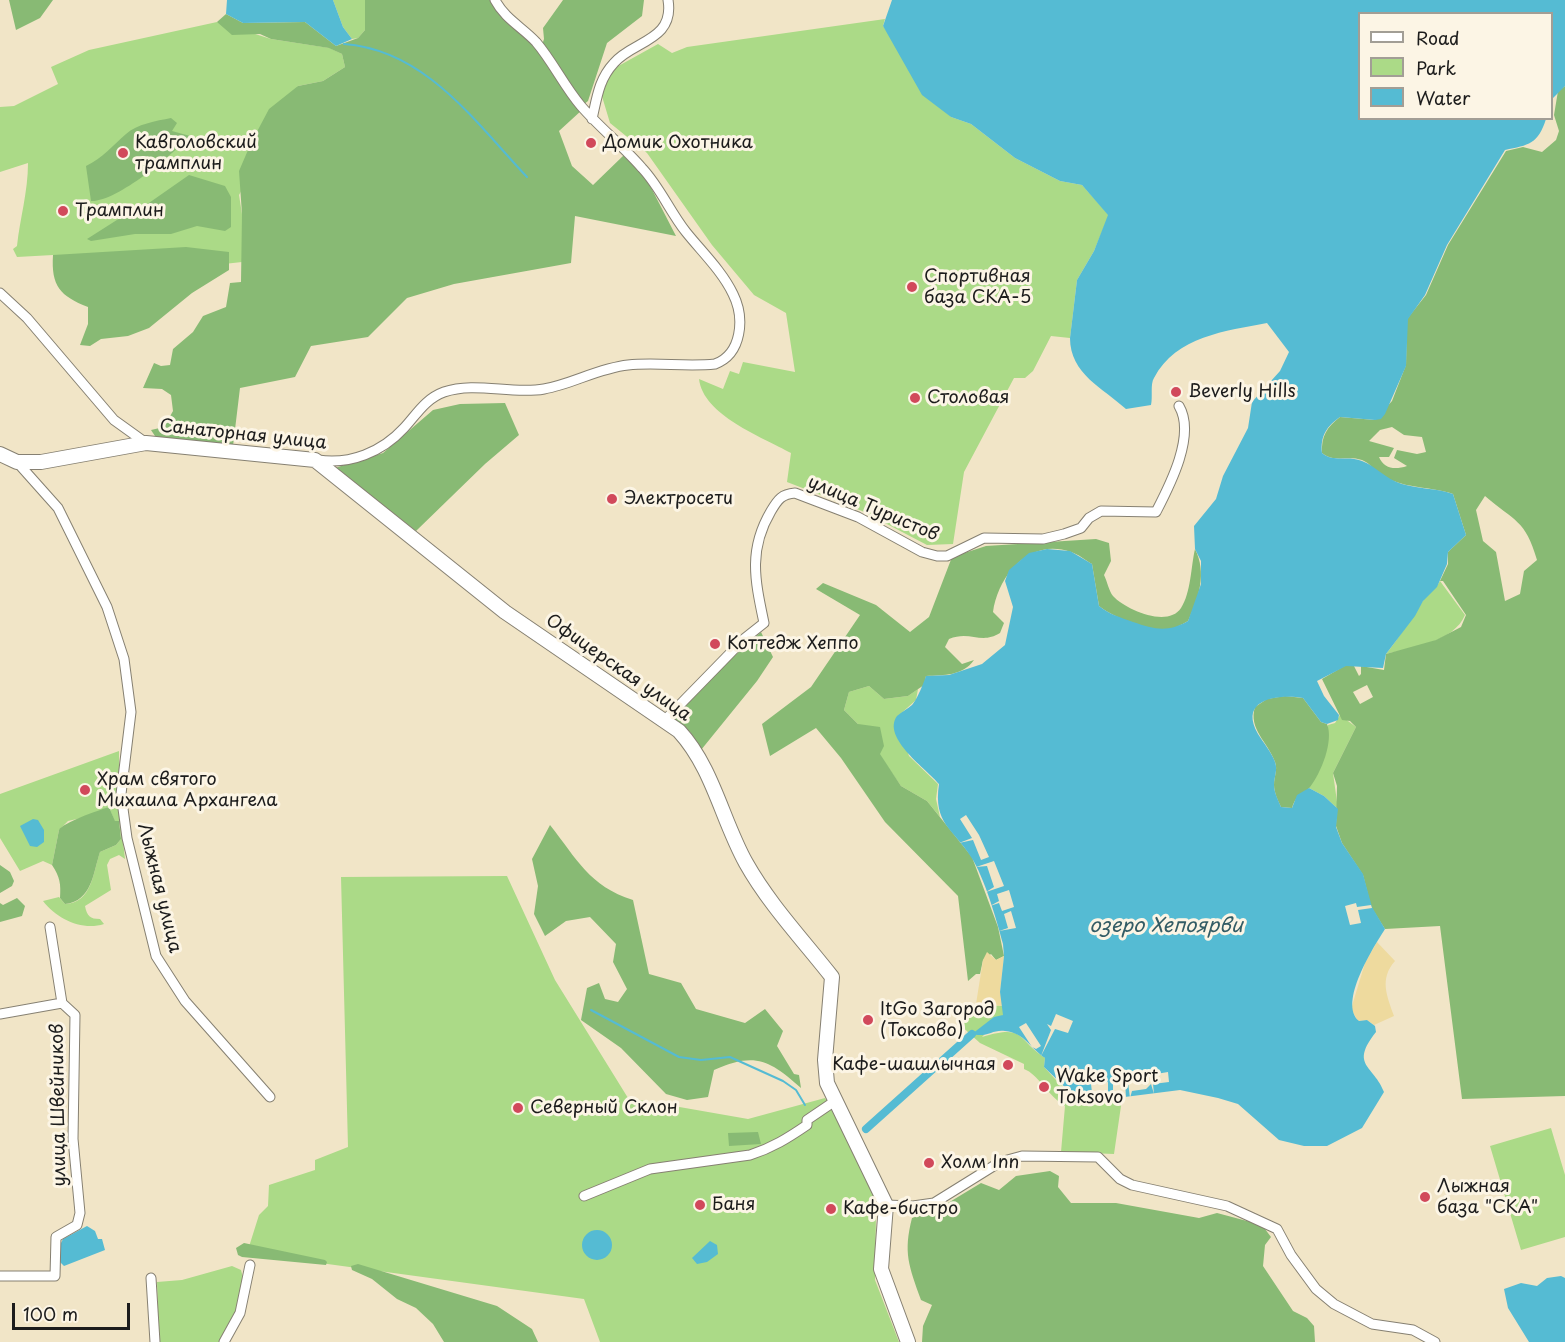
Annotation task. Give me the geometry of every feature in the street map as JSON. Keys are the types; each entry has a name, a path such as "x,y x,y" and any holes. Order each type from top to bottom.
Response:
{"street":[{"name":"Санаторная улица","path":"0,454 17,462 41,462 146,443 334,462 372,452 388,443 428,400 447,391 466,388 513,392 545,389 627,365 698,366 725,360 735,347 740,333 739,315 734,296 722,276 684,229 644,169 592,119 536,43 507,18 495,0"},
{"path":"592,119 600,80 615,60 641,46 663,28 669,8 668,0"},
{"path":"0,293 27,318 114,420 146,443"},
{"name":"улица Туристов","path":"663,721 738,645 764,623 758,597 754,555 758,538 777,500 785,494 795,493 858,518 922,552 937,556 947,556 984,538 1050,537 1081,528 1089,518 1101,511 1156,512 1170,485 1181,453 1185,426 1179,406"},
{"name":"Офицерская улица","path":"315,460 505,612 679,731 692,745 703,764 746,863 764,891 832,977 825,1060 827,1083 886,1205"},
{"name":"Лыжная улица","path":"17,462 58,508 107,607 124,659 131,712 121,794 128,838 156,956 185,1001 270,1097"},
{"name":"улица Швейников","path":"0,1275 55,1276 56,1238 77,1226 80,1213 73,1139 75,1015 62,1004 50,927"},
{"path":"0,1014 62,1004"},
{"path":"584,1196 650,1169 750,1155 766,1150 781,1143 807,1125 807,1120 819,1109 836,1104"},
{"path":"908,1342 881,1269 886,1205 913,1206 934,1203 1000,1162 1022,1156 1098,1157 1120,1179 1132,1185 1227,1206 1277,1229 1290,1255 1316,1289 1334,1304 1372,1324 1413,1330 1435,1342"},
{"path":"224,1342 240,1313 250,1265"},
{"path":"151,1278 155,1342"}],"green space":[{"path":"9,0 53,0 40,18 16,30"},
{"path":"333,0 365,0 365,30 358,38 352,39 343,27"},
{"path":"365,0 491,0 528,36 582,110 559,131 572,166 593,185 624,155 642,170 676,236 575,216 571,263 454,284 407,298 368,337 311,346 295,377 240,388 233,446 157,439 151,430 164,427 173,411 171,395 162,389 143,388 154,363 161,366 170,365 173,349 193,332 203,316 226,307 230,283 241,282 242,214 239,171 251,143 269,109 298,86 323,81 345,67 342,54 329,48 271,39 260,34 232,35 217,22 226,14 243,23 305,22 336,46 358,38 365,30"},
{"path":"563,0 644,0 642,16 607,43 588,101 583,105 542,45 543,28"},
{"name":"Спортивная база СКА-5","path":"885,19 883,26 951,117 971,124 1015,158 1060,181 1082,185 1109,215 1094,251 1077,280 1070,338 1051,336 1033,371 1025,378 1014,378 964,472 953,544 927,545 862,511 787,482 791,453 736,424 711,404 703,392 699,379 723,389 730,371 739,374 743,362 795,372 786,313 754,295 712,245 647,153 610,123 601,93 613,69 658,44 672,53 687,47"},
{"name":"Кавголовский трамплин","path":"217,22 271,39 330,48 342,54 345,67 323,81 298,86 239,195 242,214 242,262 71,281 53,255 17,257 13,249 17,246 28,163 0,172 0,107 14,106 58,84 51,67 89,50"},
{"path":"1565,86 1565,1096 1462,1099 1440,926 1385,929 1371,907 1363,875 1342,843 1336,826 1337,786 1333,773 1356,727 1350,721 1342,720 1322,679 1346,665 1354,666 1359,676 1361,666 1384,670 1386,654 1436,640 1461,627 1466,615 1443,581 1440,581 1448,564 1448,552 1466,535 1453,494 1393,481 1362,460 1331,458 1322,453 1322,447 1326,432 1340,417 1375,420 1392,401 1406,365 1407,319 1426,295 1448,245 1506,151 1523,147 1542,152 1556,140 1559,131 1554,115 1558,91","holes":["1392,427 1404,435 1422,437 1426,452 1417,454 1397,450 1394,458 1407,466 1394,468 1384,464 1379,457 1389,457 1394,448 1369,441 1380,430","1485,496 1518,522 1533,547 1537,560 1524,571 1520,594 1505,601 1496,552 1483,541 1476,510","1367,685 1373,697 1360,704 1353,692"]},
{"path":"171,118 177,123 172,131 190,136 158,165 129,186 115,194 91,201 86,166 102,156 130,131 147,123"},
{"path":"189,175 225,186 231,197 231,227 225,231 197,226 171,234 135,234 91,241 87,239 120,218 136,212"},
{"path":"186,247 229,252 229,270 192,293 149,328 128,336 101,339 90,346 80,345 88,324 88,307 70,299 59,288 54,275 53,255"},
{"path":"505,403 519,435 485,464 416,531 335,468 383,453 433,410 460,404"},
{"path":"1096,539 1109,543 1111,561 1104,575 1113,596 1127,607 1157,617 1175,614 1181,608 1189,587 1195,549 1201,567 1201,576 1188,621 1171,629 1158,630 1140,626 1112,614 1099,606 1092,564 1071,552 1056,549 1042,550 1018,562 1002,585 993,612 1004,623 1000,633 987,638 963,636 949,639 945,647 962,664 974,660 970,665 953,674 926,676 924,685 908,696 884,699 869,686 849,692 844,710 858,724 880,727 884,746 880,754 901,786 927,801 972,857 998,927 1004,956 996,960 991,954 983,960 980,974 976,974 968,981 958,896 885,822 841,758 816,728 770,756 762,724 811,687 860,615 816,589 823,583 876,605 910,632 929,617 952,557 986,546"},
{"path":"1440,581 1465,615 1459,624 1442,638 1386,654 1424,599"},
{"path":"761,632 773,657 757,681 701,750 690,732 674,719 711,677"},
{"path":"869,686 884,699 908,696 918,689 916,700 897,717 909,756 938,784 936,799 940,817 927,801 901,786 858,724 844,710 849,692"},
{"path":"1285,696 1303,698 1321,722 1327,724 1329,731 1328,748 1318,774 1292,808 1281,807 1277,799 1274,785 1276,765 1254,722 1255,707 1267,699"},
{"path":"1340,715 1356,727 1333,773 1338,809 1324,796 1309,788 1328,725 1335,723"},
{"path":"119,751 119,807 125,859 119,855 110,859 107,865 111,890 85,906 90,916 100,919 104,924 79,925 55,913 43,901 59,897 65,904 81,898 90,885 100,852 116,845 121,839 119,821 115,822 109,807 90,816 68,821 59,830 52,865 43,861 20,871 0,838 0,794"},
{"path":"109,807 115,821 119,821 121,839 116,845 100,852 90,885 81,898 65,904 60,898 59,881 52,865 59,830 74,820"},
{"path":"550,825 585,870 605,887 633,900 649,974 681,983 696,1009 745,1023 765,1009 783,1031 777,1046 794,1074 799,1075 801,1088 780,1070 760,1061 751,1060 728,1064 714,1070 708,1097 687,1100 666,1094 621,1048 581,1020 587,988 599,983 605,999 618,1002 627,989 613,962 616,944 590,917 566,921 545,936 534,914 538,886 532,859"},
{"path":"0,865 10,872 14,881 12,886 0,893"},
{"name":"Северный Склон","path":"507,876 555,980 628,1098 748,1119 825,1098 839,1121 873,1193 876,1212 875,1280 899,1342 600,1342 584,1299 247,1253 259,1215 268,1206 269,1185 315,1170 315,1160 348,1147 341,877"},
{"path":"17,898 25,906 22,916 0,922 0,903 3,905"},
{"path":"971,1005 1004,1006 1003,1015 982,1037 996,1033 1014,1033 1045,1058 1044,1067 1069,1091 1094,1100 1119,1099 1121,1106 1114,1154 1061,1152 1065,1106 1053,1097 1034,1075 1024,1069 1024,1064 980,1043 958,1023"},
{"path":"1551,1128 1565,1175 1565,1237 1521,1250 1490,1146"},
{"path":"758,1132 761,1144 729,1146 728,1133"},
{"path":"1050,1171 1059,1176 1058,1187 1071,1203 1116,1203 1199,1218 1217,1213 1262,1225 1271,1237 1265,1245 1263,1266 1293,1311 1307,1318 1314,1326 1315,1342 922,1342 923,1326 932,1305 921,1300 911,1268 908,1241 912,1218 938,1209 981,1183 999,1190 1016,1176"},
{"path":"244,1243 327,1262 326,1265 242,1257 238,1255 236,1248"},
{"path":"358,1264 497,1306 532,1329 538,1342 444,1342 433,1324 416,1308 397,1299 372,1279 352,1270 351,1266"},
{"path":"232,1266 241,1270 243,1289 238,1308 220,1342 159,1342 157,1282 182,1280"}],"sand":[{"path":"1377,942 1395,961 1387,974 1386,981 1387,995 1394,1016 1374,1025 1367,1020 1358,1021 1351,1009 1365,963"},
{"path":"987,952 996,960 1004,956 1000,992 1004,1006 976,1004 983,960"}],"water":[{"path":"227,0 333,0 343,27 352,39 336,46 305,22 243,23 226,14"},
{"name":"озеро Хепоярви","path":"892,0 1565,0 1565,86 1553,98 1553,12 1358,12 1358,120 1546,120 1540,134 1532,142 1505,150 1447,245 1425,295 1408,319 1406,366 1385,414 1381,419 1375,420 1340,417 1328,428 1322,441 1322,453 1331,458 1357,459 1402,484 1453,494 1466,535 1448,552 1447,564 1437,587 1423,601 1415,616 1386,654 1383,668 1346,666 1317,681 1324,696 1339,715 1338,720 1327,724 1321,722 1303,698 1293,697 1264,701 1253,713 1253,722 1258,734 1275,762 1274,788 1281,807 1292,808 1297,795 1309,788 1324,796 1338,809 1336,827 1342,843 1363,874 1372,907 1385,929 1360,975 1353,1002 1354,1013 1359,1021 1367,1020 1375,1026 1376,1032 1364,1052 1364,1059 1384,1092 1362,1128 1327,1146 1304,1146 1279,1140 1238,1104 1180,1090 1093,1101 1074,1096 1044,1067 1045,1058 1023,1038 1012,1032 1001,1031 982,1035 972,1034 994,1017 1003,1015 1000,992 1003,944 981,875 942,817 938,797 939,784 900,743 895,734 894,725 897,716 914,703 926,676 949,675 982,664 1005,645 1013,607 1005,581 1009,570 1029,553 1047,549 1070,551 1092,564 1099,606 1115,616 1160,629 1174,627 1188,621 1201,584 1201,561 1195,549 1194,526 1216,499 1223,476 1248,428 1252,402 1280,371 1289,352 1267,323 1203,338 1175,353 1163,364 1153,381 1151,405 1126,409 1089,379 1071,351 1070,338 1077,280 1094,251 1108,215 1082,185 1060,181 1015,158 971,124 951,117 922,95 883,26"},
{"path":"33,819 38,820 44,830 44,842 37,847 30,846 20,826"},
{"path":"87,1226 95,1231 98,1239 102,1239 105,1250 64,1266 60,1262 58,1249 63,1239"},
{"path":"597,1230 603,1231 611,1239 611,1251 603,1259 597,1260 591,1259 583,1251 582,1245 583,1239 591,1231"},
{"path":"710,1241 717,1245 718,1254 707,1262 697,1264 692,1258"},
{"path":"1561,1276 1565,1278 1565,1342 1529,1342 1508,1308 1504,1289 1521,1283 1537,1286 1547,1278"}],"pier":[{"path":"966,815 989,857 981,860 973,840 959,843 972,838 960,819"},
{"path":"994,861 1004,886 986,892 994,887 987,866 976,867"},
{"path":"1009,890 1014,907 1002,911 999,903 990,906 999,901 997,894"},
{"path":"1356,903 1357,907 1371,905 1372,908 1358,910 1361,923 1350,925 1345,906"},
{"path":"1011,911 1016,928 999,931 1008,928 1004,914"},
{"path":"1056,1014 1073,1021 1068,1033 1055,1029 1041,1056 1051,1030 1047,1024 1051,1026"},
{"path":"1026,1023 1041,1046 1036,1049 1032,1047 1019,1027"},
{"path":"1168,1072 1169,1082 1153,1084 1154,1094 1151,1084 1146,1089 1132,1091 1130,1098 1128,1082 1147,1080 1150,1075"},
{"path":"1125,1081 1126,1098 1124,1098 1123,1092 1113,1093 1113,1082"},
{"path":"1108,1082 1108,1093 1095,1095 1096,1101 1093,1101 1091,1084"}],"waterway":[{"path":"344,44 373,49 400,60 424,74 468,112 527,177"},
{"path":"591,1010 679,1057 701,1060 730,1057 783,1081 796,1090 805,1105"},
{"path":"866,1129 972,1034"}],"place":[{"name":"Домик Охотника","path":"591,143"},
{"name":"Кавголовский трамплин","path":"123,153"},
{"name":"Трамплин","path":"63,211"},
{"name":"Спортивная база СКА-5","path":"912,287"},
{"name":"Beverly Hills","path":"1176,392"},
{"name":"Столовая","path":"915,398"},
{"name":"Электросети","path":"612,499"},
{"name":"Коттедж Хеппо","path":"715,644"},
{"name":"Храм святого Михаила Архангела","path":"85,790"},
{"name":"ItGo Загород (Токсово)","path":"868,1020"},
{"name":"Кафе-шашлычная","path":"1008,1065"},
{"name":"Wake Sport Toksovo","path":"1044,1087"},
{"name":"Северный Склон","path":"518,1108"},
{"name":"Холм Inn","path":"929,1163"},
{"name":"Лыжная база \"СКА\"","path":"1425,1197"},
{"name":"Баня","path":"700,1205"},
{"name":"Кафе-бистро","path":"831,1209"}]}
